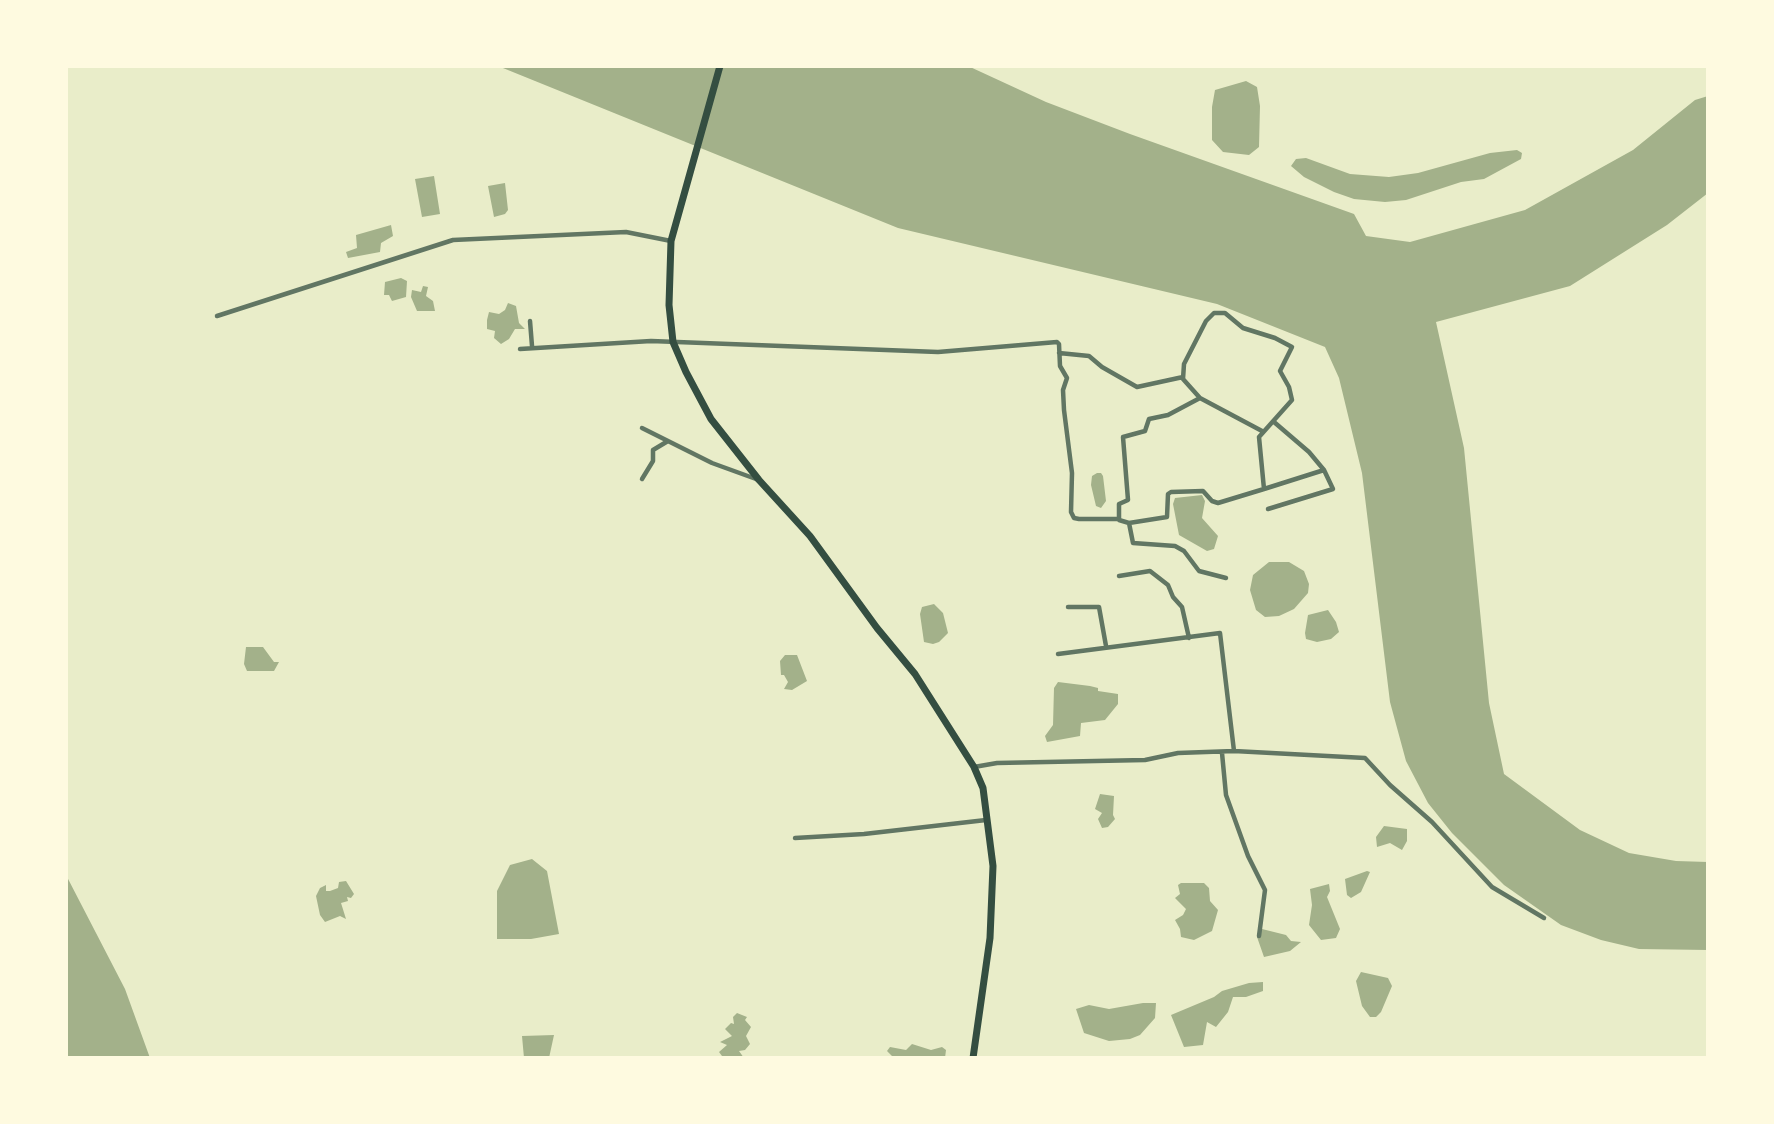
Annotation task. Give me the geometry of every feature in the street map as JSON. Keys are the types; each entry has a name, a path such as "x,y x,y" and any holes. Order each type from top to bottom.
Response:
{"main road":[{"path":"720,66 671,241 669,304 673,342 711,419 759,480 810,536 915,674 974,767 982,788 993,866 990,938 973,1058"}],"street":[{"path":"217,316 453,240 626,232 671,241"},
{"path":"1262,431 1200,398 1191,390 1183,377 1184,364 1206,321 1214,313 1225,314 1243,328 1289,343 1291,352 1280,371 1289,387 1292,400 1274,422 1262,431 1259,446 1263,489"},
{"path":"530,321 532,346"},
{"path":"520,349 532,346 673,342 938,352 1054,341 1059,344 1059,366 1067,378 1064,400 1072,473 1071,512 1074,518 1118,519 1128,524 1167,517 1170,510 1168,494 1171,492 1203,491 1212,501 1218,503 1324,470"},
{"path":"1059,353 1089,356 1102,367 1137,387 1183,377"},
{"path":"1118,519 1119,504 1128,500 1123,437 1145,431 1149,419 1168,416 1200,398"},
{"path":"1268,509 1333,489 1324,470 1309,452 1274,422"},
{"path":"642,428 711,463 759,480"},
{"path":"642,479 653,460 653,450 668,441"},
{"path":"1128,524 1133,543 1175,546 1184,550 1199,571 1227,578"},
{"path":"1119,576 1150,571 1168,585 1173,597 1182,607 1189,638"},
{"path":"1068,607 1099,607 1106,646"},
{"path":"1058,654 1220,633 1234,751"},
{"path":"974,767 997,763 1145,759 1178,753 1234,751 1365,758 1390,785 1432,822 1492,887 1544,918"},
{"path":"1222,753 1226,795 1248,856 1265,890 1259,936"},
{"path":"795,838 864,834 986,820"}],"shaded area":[{"path":"498,66 968,66 1046,102 1354,214 1366,236 1410,242 1525,210 1633,150 1695,100 1708,96 1708,193 1667,225 1570,286 1436,322 1464,448 1489,703 1504,774 1580,830 1629,853 1676,861 1708,862 1708,950 1639,949 1601,940 1561,925 1504,885 1452,833 1428,803 1406,761 1390,702 1362,473 1339,378 1325,347 1217,304 898,228"},
{"path":"1246,81 1257,87 1260,106 1259,147 1249,155 1223,152 1212,140 1212,107 1215,90"},
{"path":"1517,150 1522,153 1521,159 1484,179 1461,182 1406,200 1385,202 1354,199 1334,192 1304,177 1291,166 1296,159 1306,158 1350,174 1389,177 1418,173 1490,153"},
{"path":"434,176 440,214 422,217 415,179"},
{"path":"505,183 508,210 505,214 494,217 488,186"},
{"path":"391,225 393,236 381,243 380,252 348,258 346,252 357,248 356,235"},
{"path":"401,278 407,281 406,297 392,301 389,295 384,295 385,282"},
{"path":"423,286 428,287 426,296 433,301 435,311 417,311 411,297 412,290 421,292"},
{"path":"508,303 516,306 519,323 525,329 515,329 509,339 501,344 494,338 495,331 487,329 487,320 489,312 499,314 505,310"},
{"path":"1097,473 1103,476 1106,501 1101,508 1096,506 1091,485 1092,476"},
{"path":"1202,495 1205,501 1202,518 1218,536 1214,549 1207,551 1179,535 1173,504 1175,498"},
{"path":"1269,562 1289,562 1304,571 1309,584 1308,593 1294,609 1279,616 1265,617 1256,610 1250,590 1253,575"},
{"path":"934,604 943,613 948,633 939,642 933,644 924,642 920,614 922,607"},
{"path":"1328,610 1339,632 1331,639 1317,642 1306,639 1308,615"},
{"path":"246,647 263,647 274,662 279,662 274,671 247,671 244,664"},
{"path":"785,655 797,655 807,681 792,690 784,689 788,682 784,675 781,675 780,661"},
{"path":"1058,682 1090,686 1098,688 1098,691 1118,694 1118,704 1105,720 1081,723 1080,736 1047,742 1045,736 1053,725 1054,688"},
{"path":"1100,794 1114,796 1113,815 1115,819 1108,827 1102,828 1098,819 1102,813 1095,809"},
{"path":"1384,826 1407,829 1407,841 1402,850 1390,843 1377,847 1376,837"},
{"path":"532,859 547,871 559,934 531,939 497,939 497,891 510,865"},
{"path":"1370,872 1361,892 1351,898 1347,895 1345,879"},
{"path":"66,875 125,989 150,1058 66,1058"},
{"path":"346,881 354,894 351,898 347,897 348,901 341,903 346,919 340,916 325,922 320,915 316,896 320,888 326,885 326,891 330,891 338,888 339,882"},
{"path":"1204,883 1209,888 1210,901 1218,910 1212,931 1194,940 1181,937 1175,920 1183,915 1186,909 1175,898 1180,894 1178,885"},
{"path":"1329,884 1330,891 1327,897 1340,929 1336,938 1321,940 1309,925 1312,905 1310,889"},
{"path":"1262,929 1286,935 1291,941 1301,942 1290,951 1264,957 1257,937"},
{"path":"1361,972 1388,978 1392,986 1381,1012 1376,1017 1370,1017 1362,1006 1356,981"},
{"path":"1263,982 1263,991 1246,997 1233,997 1228,1012 1216,1027 1207,1022 1203,1045 1184,1047 1171,1015 1214,997 1222,991 1249,983"},
{"path":"1156,1003 1155,1018 1140,1035 1130,1039 1109,1041 1084,1033 1076,1009 1089,1005 1109,1009"},
{"path":"737,1013 747,1017 745,1020 751,1027 746,1036 750,1044 745,1050 739,1051 744,1058 722,1056 719,1052 727,1045 720,1042 732,1036 725,1029 731,1023 734,1024 733,1017"},
{"path":"554,1035 549,1058 524,1058 522,1036"},
{"path":"912,1044 931,1050 942,1047 946,1050 945,1058 894,1058 887,1051 890,1047 906,1050"}]}
